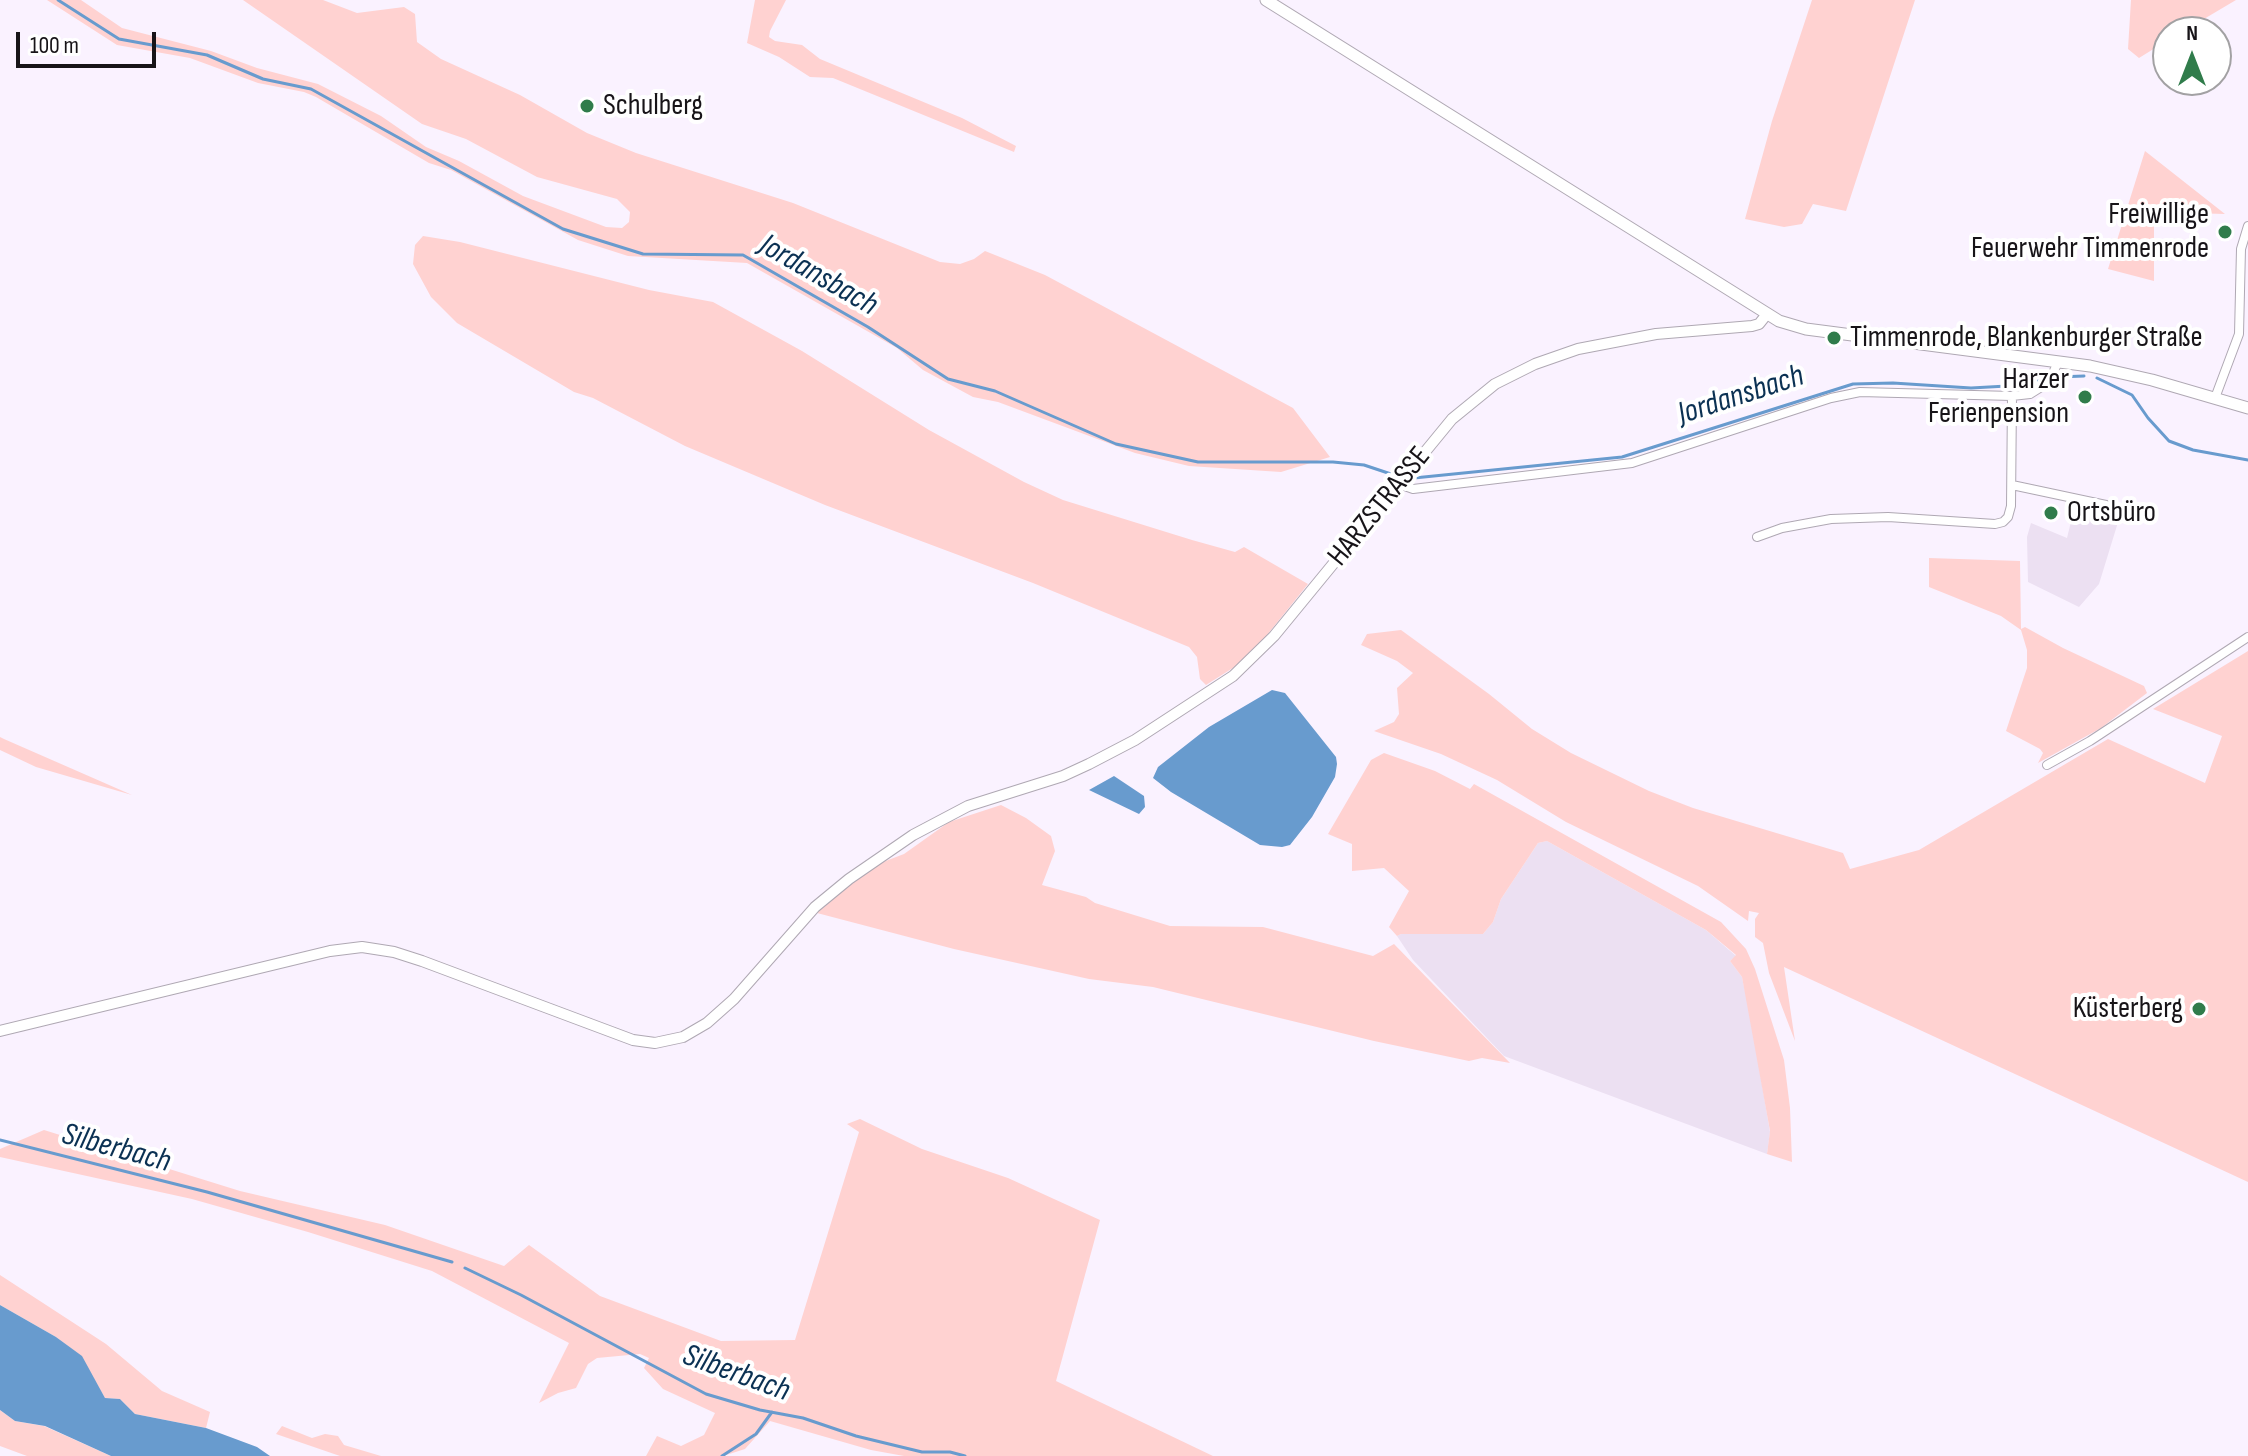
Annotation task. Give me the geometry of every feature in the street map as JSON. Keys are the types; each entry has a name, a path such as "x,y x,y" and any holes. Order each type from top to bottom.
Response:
{"main road":[{"path":"1266,0 1779,321 1806,329 2131,375 2248,408"}],"street":[{"path":"2215,398 2244,325 2241,249 2248,226"},
{"name":"HARZSTRASSE","path":"0,1031 330,951 362,947 394,952 422,961 618,1036 655,1043 675,1040 718,1015 815,907 881,856 943,817 1077,770 1111,754 1233,676 1274,636 1470,402 1495,384 1563,354 1614,341 1752,326 1759,324 1767,314"},
{"path":"1399,484 1413,489 1632,463 1831,398 1860,392 2030,394 2049,382 2058,366"},
{"path":"1757,537 1809,522 1852,517 2003,522 2010,513 2012,485 2012,396"},
{"path":"2012,485 2106,505 2122,517"},
{"path":"2047,765 2090,741 2248,637"}],"shaded area":[{"path":"47,0 81,0 122,28 318,84 381,116 426,147 523,196 606,227 622,228 629,222 630,212 617,199 537,177 466,139 422,124 243,0 323,0 357,13 404,7 415,14 417,42 441,59 520,95 587,133 636,153 793,203 940,262 960,264 985,251 1045,275 1293,408 1330,457 1281,472 1189,466 1135,453 998,402 973,397 923,370 897,348 747,263 628,256 578,240 451,170 429,163 316,97 258,83 190,58 117,45"},
{"path":"755,0 786,0 770,31 769,37 775,41 802,45 820,59 962,118 1016,146 1014,152 833,78 810,77 779,57 747,43"},
{"path":"1812,0 1915,0 1846,211 1813,204 1802,224 1784,227 1745,219 1772,121"},
{"path":"2131,0 2236,0 2209,16 2152,16 2152,50 2139,58 2128,49"},
{"path":"2145,151 2225,214 2154,212 2154,281 2108,269"},
{"path":"423,236 460,242 649,290 713,302 802,351 929,430 1024,482 1063,500 1192,540 1235,552 1244,547 1308,584 1259,645 1236,666 1206,685 1200,679 1197,657 1189,647 1033,583 825,505 685,446 593,398 574,392 457,323 431,297 413,264 415,245"},
{"path":"2075,505 2102,511 2102,515 2119,519 2099,584 2079,607 2028,582 2027,537 2031,523 2067,538"},
{"path":"1929,558 2020,561 2021,629 2025,627 2144,686 2147,693 2101,728 2038,763 2043,753 2040,749 2006,731 2027,668 2027,650 2021,630 2001,616 1929,587"},
{"path":"1401,630 1532,729 1571,753 1649,791 1693,808 1843,853 1850,869 1919,850 2108,739 2205,783 2222,736 2153,709 2248,651 2248,1182 1784,967 1795,1041 1769,973 1763,943 1755,937 1755,919 1759,913 1749,911 1748,921 1698,886 1566,822 1497,780 1441,754 1374,731 1394,722 1399,714 1397,688 1413,673 1397,661 1361,645 1367,634"},
{"path":"0,737 132,795 36,767 0,750"},
{"path":"1384,753 1435,771 1470,789 1474,784 1721,922 1746,949 1784,1060 1792,1162 1767,1154 1770,1131 1742,977 1730,961 1736,955 1706,930 1547,841 1538,843 1501,899 1493,922 1483,934 1397,936 1389,927 1409,891 1384,868 1352,871 1352,844 1328,834 1371,760"},
{"path":"1001,805 1051,836 1055,851 1042,885 1170,926 1263,927 1373,956 1394,944 1510,1063 1482,1058 1469,1061 1374,1041 1153,987 1089,979 954,949 817,913 852,883 883,862 904,854 949,822"},
{"path":"1547,841 1706,930 1736,956 1730,961 1742,977 1751,1019 1770,1132 1767,1154 1504,1056 1413,960 1397,936 1483,934 1493,922 1501,899 1538,843"},
{"path":"860,1119 922,1149 1008,1178 1100,1220 1056,1381 1213,1456 904,1456 871,1450 770,1421 745,1449 723,1456 646,1456 657,1436 681,1446 704,1435 715,1413 663,1389 644,1368 649,1358 640,1354 597,1358 588,1364 576,1388 539,1403 569,1343 432,1271 192,1199 0,1157 0,1149 44,1130 240,1191 385,1225 504,1266 529,1245 600,1296 721,1341 795,1340 859,1132 847,1124"},
{"path":"0,1275 106,1344 162,1391 210,1412 206,1428 135,1414 120,1399 105,1398 81,1356 56,1337 0,1305"},
{"path":"0,1410 15,1421 44,1426 111,1456 27,1456 0,1446"},
{"path":"282,1426 312,1438 325,1434 338,1436 344,1445 381,1456 340,1456 276,1434"}],"water":[{"path":"1272,690 1285,693 1336,757 1337,764 1335,777 1312,817 1290,845 1282,847 1260,845 1153,778 1158,767 1209,727"},
{"path":"1114,776 1144,796 1145,807 1139,814 1089,790"},
{"path":"0,1305 56,1337 82,1356 105,1398 120,1399 135,1414 206,1428 257,1447 270,1456 111,1456 45,1426 15,1421 0,1410"}],"waterway":[{"name":"Jordansbach","path":"58,0 119,39 207,55 263,79 311,89 563,229 643,254 743,255 868,327 948,379 995,391 1116,444 1198,462 1333,462 1364,465 1394,475"},
{"name":"Jordansbach","path":"1414,478 1622,457 1853,384 1971,388 2084,376"},
{"name":"Jordansbach","path":"2097,378 2132,395 2169,441 2193,450 2248,460"},
{"name":"Silberbach","path":"0,1140 207,1192 452,1262"},
{"name":"Silberbach","path":"465,1268 706,1394 922,1452 950,1452 965,1456"},
{"path":"722,1456 756,1434 772,1412"}],"place":[{"name":"Schulberg","path":"587,106"},
{"name":"Freiwillige Feuerwehr Timmenrode","path":"2225,232"},
{"name":"Timmenrode, Blankenburger Straße","path":"1834,338"},
{"name":"Harzer Ferienpension","path":"2085,397"},
{"name":"Ortsbüro","path":"2051,513"},
{"name":"Küsterberg","path":"2199,1009"}]}
